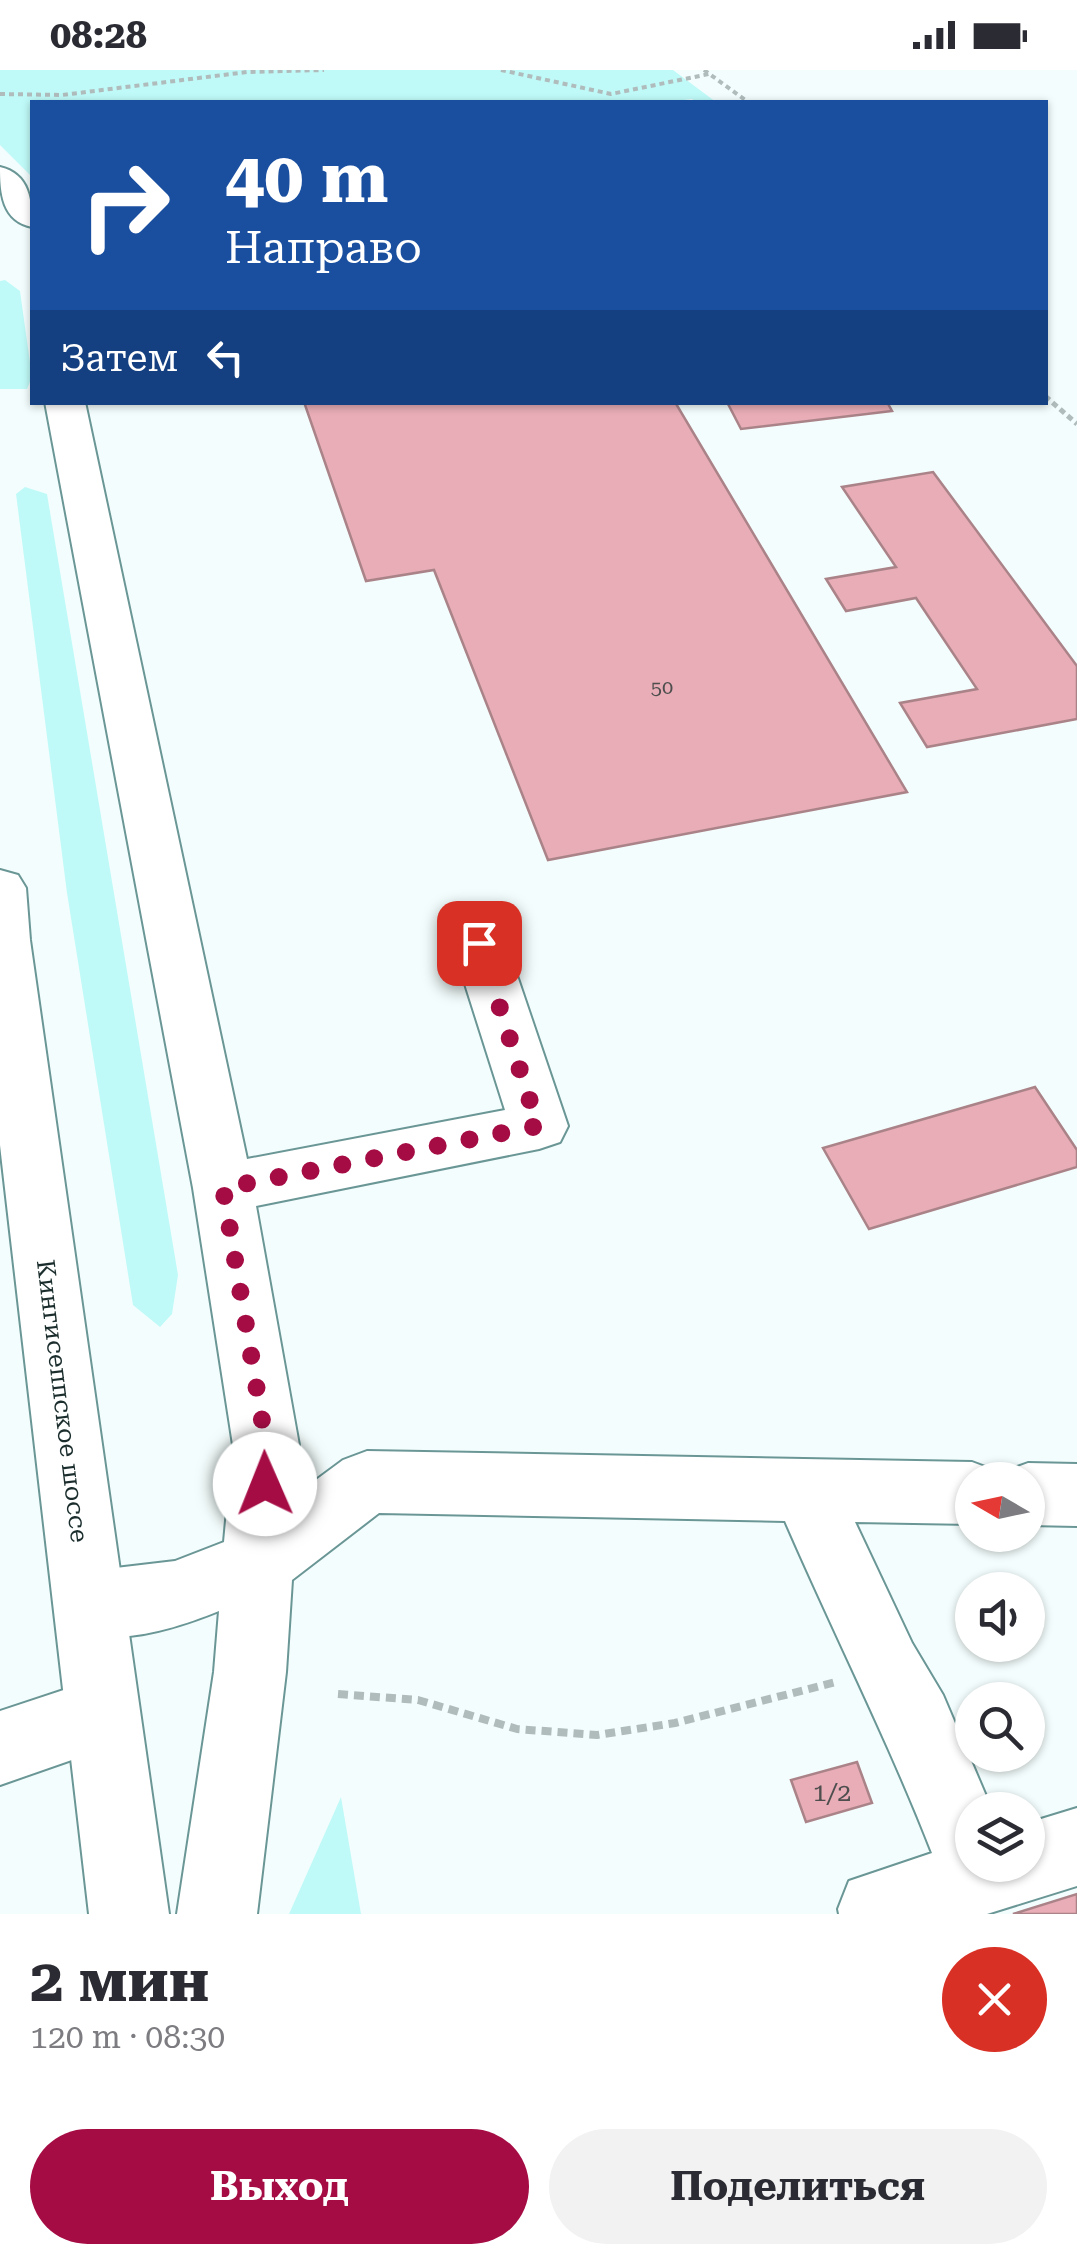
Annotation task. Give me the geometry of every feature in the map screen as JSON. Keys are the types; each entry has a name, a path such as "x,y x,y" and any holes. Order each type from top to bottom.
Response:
{"main road":[{"path":"65,405 223,1188 266,1444 250,1672 217,1914"},
{"name":"Кингисеппское шоссе","path":"1,923 129,1914"},
{"path":"223,1188 538,1126 479,943"},
{"path":"90,1604 175,1595 260,1560 367,1482 955,1493"},
{"path":"805,1490 886,1668 956,1792"},
{"path":"1045,1494 1077,1495"},
{"path":"0,1748 103,1714"},
{"path":"1045,1854 1077,1847"},
{"path":"879,1914 877,1909 955,1880"}],"path":[{"path":"0,94 34,98 95,94 252,71 306,74 324,70"},
{"path":"501,70 611,94 706,72 745,100"},
{"path":"1048,399 1077,424"},
{"path":"338,1694 418,1700 517,1729 598,1735 675,1723 886,1668"}],"shaded area":[{"path":"0,70 673,70 713,100 30,100 30,175 0,145"},
{"path":"5,280 20,291 30,363 27,389 0,389 0,281"},
{"path":"25,487 47,494 178,1275 172,1314 160,1327 133,1305 67,893 16,494"},
{"path":"341,1797 361,1914 289,1914"}],"building":[{"path":"305,405 677,405 907,792 548,860 434,570 366,581"},
{"path":"729,405 889,405 892,411 741,429"},
{"path":"933,472 1077,666 1077,719 927,747 900,703 977,689 916,598 846,611 826,579 896,567 842,487"},
{"path":"1035,1087 1077,1150 1077,1167 869,1229 823,1148"},
{"path":"857,1762 872,1803 806,1822 791,1780"},
{"path":"1077,1894 1077,1914 1013,1914"}],"route":[{"path":"265,1484 266,1444 223,1188 538,1126 479,943"}]}
